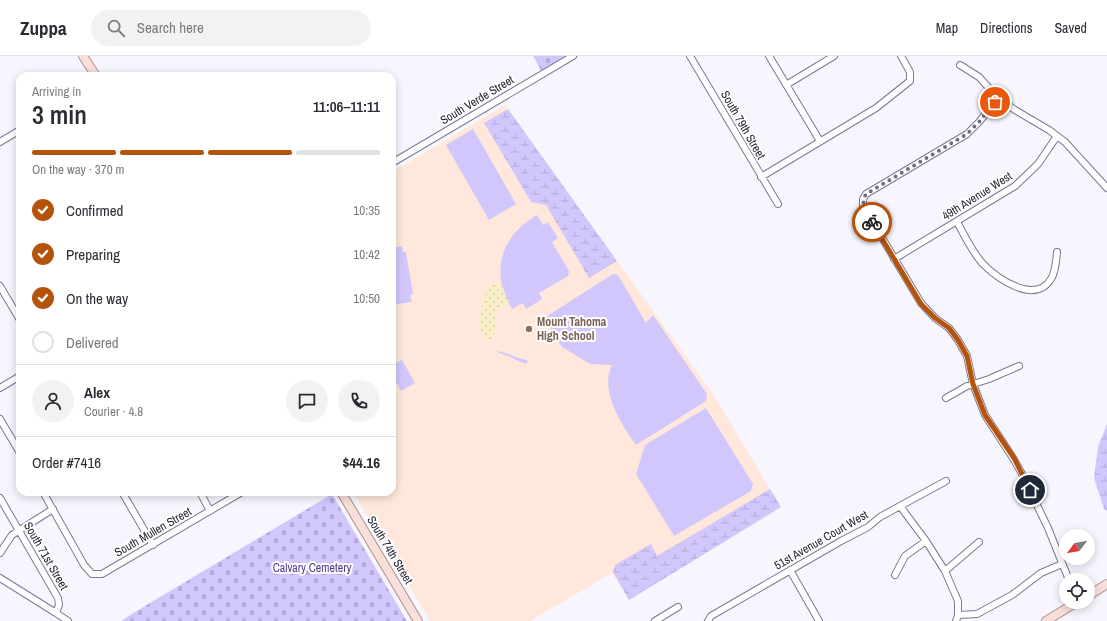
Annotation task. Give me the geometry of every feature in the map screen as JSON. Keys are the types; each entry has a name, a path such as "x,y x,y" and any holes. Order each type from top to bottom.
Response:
{"main road":[{"path":"83,56 93,72"},
{"name":"South 74th Street","path":"343,496 418,621"},
{"path":"1095,592 1107,584"},
{"path":"1046,621 1066,609"}],"street":[{"name":"South Verde Street","path":"396,161 573,56"},
{"name":"South 79th Street","path":"690,56 778,204"},
{"path":"769,56 820,141"},
{"path":"786,85 834,56"},
{"path":"761,177 886,101 911,79 910,72 901,56"},
{"path":"960,66 979,77 998,98 1049,130 1065,142 1107,188"},
{"path":"998,98 979,122 967,134 869,191 863,199 864,209 921,304 935,318 949,328 967,356 973,384 985,415 1014,458 1025,479 1048,528 1059,556"},
{"path":"0,142 16,132"},
{"name":"49th Avenue West","path":"894,259 1015,186 1038,164 1057,136"},
{"path":"957,222 976,255 983,264 1002,279 1020,288 1034,290 1041,288 1049,282 1054,273 1057,252"},
{"path":"0,286 16,313"},
{"path":"946,398 973,384 1007,372 1019,366"},
{"path":"0,388 16,378"},
{"path":"0,419 16,446"},
{"name":"51st Avenue Court West","path":"708,620 711,616 841,540 868,527 880,517 946,481"},
{"path":"0,553 10,538 19,530 53,509 45,496"},
{"path":"124,496 153,544"},
{"path":"202,496 210,511"},
{"name":"South Mullen Street","path":"53,509 84,565 92,574 95,575 102,574 235,496"},
{"name":"South 71st Street","path":"0,498 58,598 59,605 56,613"},
{"path":"900,506 926,541 945,571 958,601 957,618 977,614 1012,595 1038,574 1060,565"},
{"path":"895,575 905,556 926,541"},
{"path":"945,571 979,542"},
{"path":"790,570 820,621"},
{"path":"0,578 68,621"},
{"path":"655,621 678,607"}],"shaded area":[{"name":"Mount Tahoma High School","path":"505,105 715,397 781,507 629,600 612,573 530,621 430,621 355,496 396,496 396,170"}],"green space":[{"path":"533,56 573,56 543,74"},
{"path":"508,109 617,261 589,278 546,205 531,202 484,123"},
{"path":"473,129 516,204 489,220 446,145"},
{"path":"537,215 543,225 548,222 558,238 552,242 569,271 568,276 539,293 542,299 526,309 523,303 512,309 505,295 501,282 500,269 502,256 514,233"},
{"path":"402,246 403,252 406,252 413,294 410,295 412,302 396,304 396,247"},
{"path":"613,274 618,275 646,323 653,315 707,394 706,401 636,445 619,417 610,396 608,385 612,365 590,364 562,347 544,318"},
{"path":"498,351 528,361 526,364 497,352"},
{"path":"402,360 415,383 401,391 396,382 396,363"},
{"path":"706,408 753,484 751,491 674,536 636,474 645,445"},
{"path":"1107,424 1107,511 1104,509 1094,478 1098,447"},
{"path":"770,489 781,507 629,600 613,572 615,565 651,544 657,556"},
{"name":"Calvary Cemetery","path":"329,496 333,496 407,621 121,621"}],"sand":[{"path":"501,283 509,303 496,312 496,327 490,344 481,330 480,320 482,308 489,286"}],"way so far":[{"path":"872,222 863,206 863,199 869,191 967,134 995,102"}],"place":[{"name":"Mount Tahoma High School","path":"529,329"}],"route":[{"path":"872,222 921,304 935,318 949,328 958,340 967,356 973,384 985,415 1014,458 1030,490"}]}
